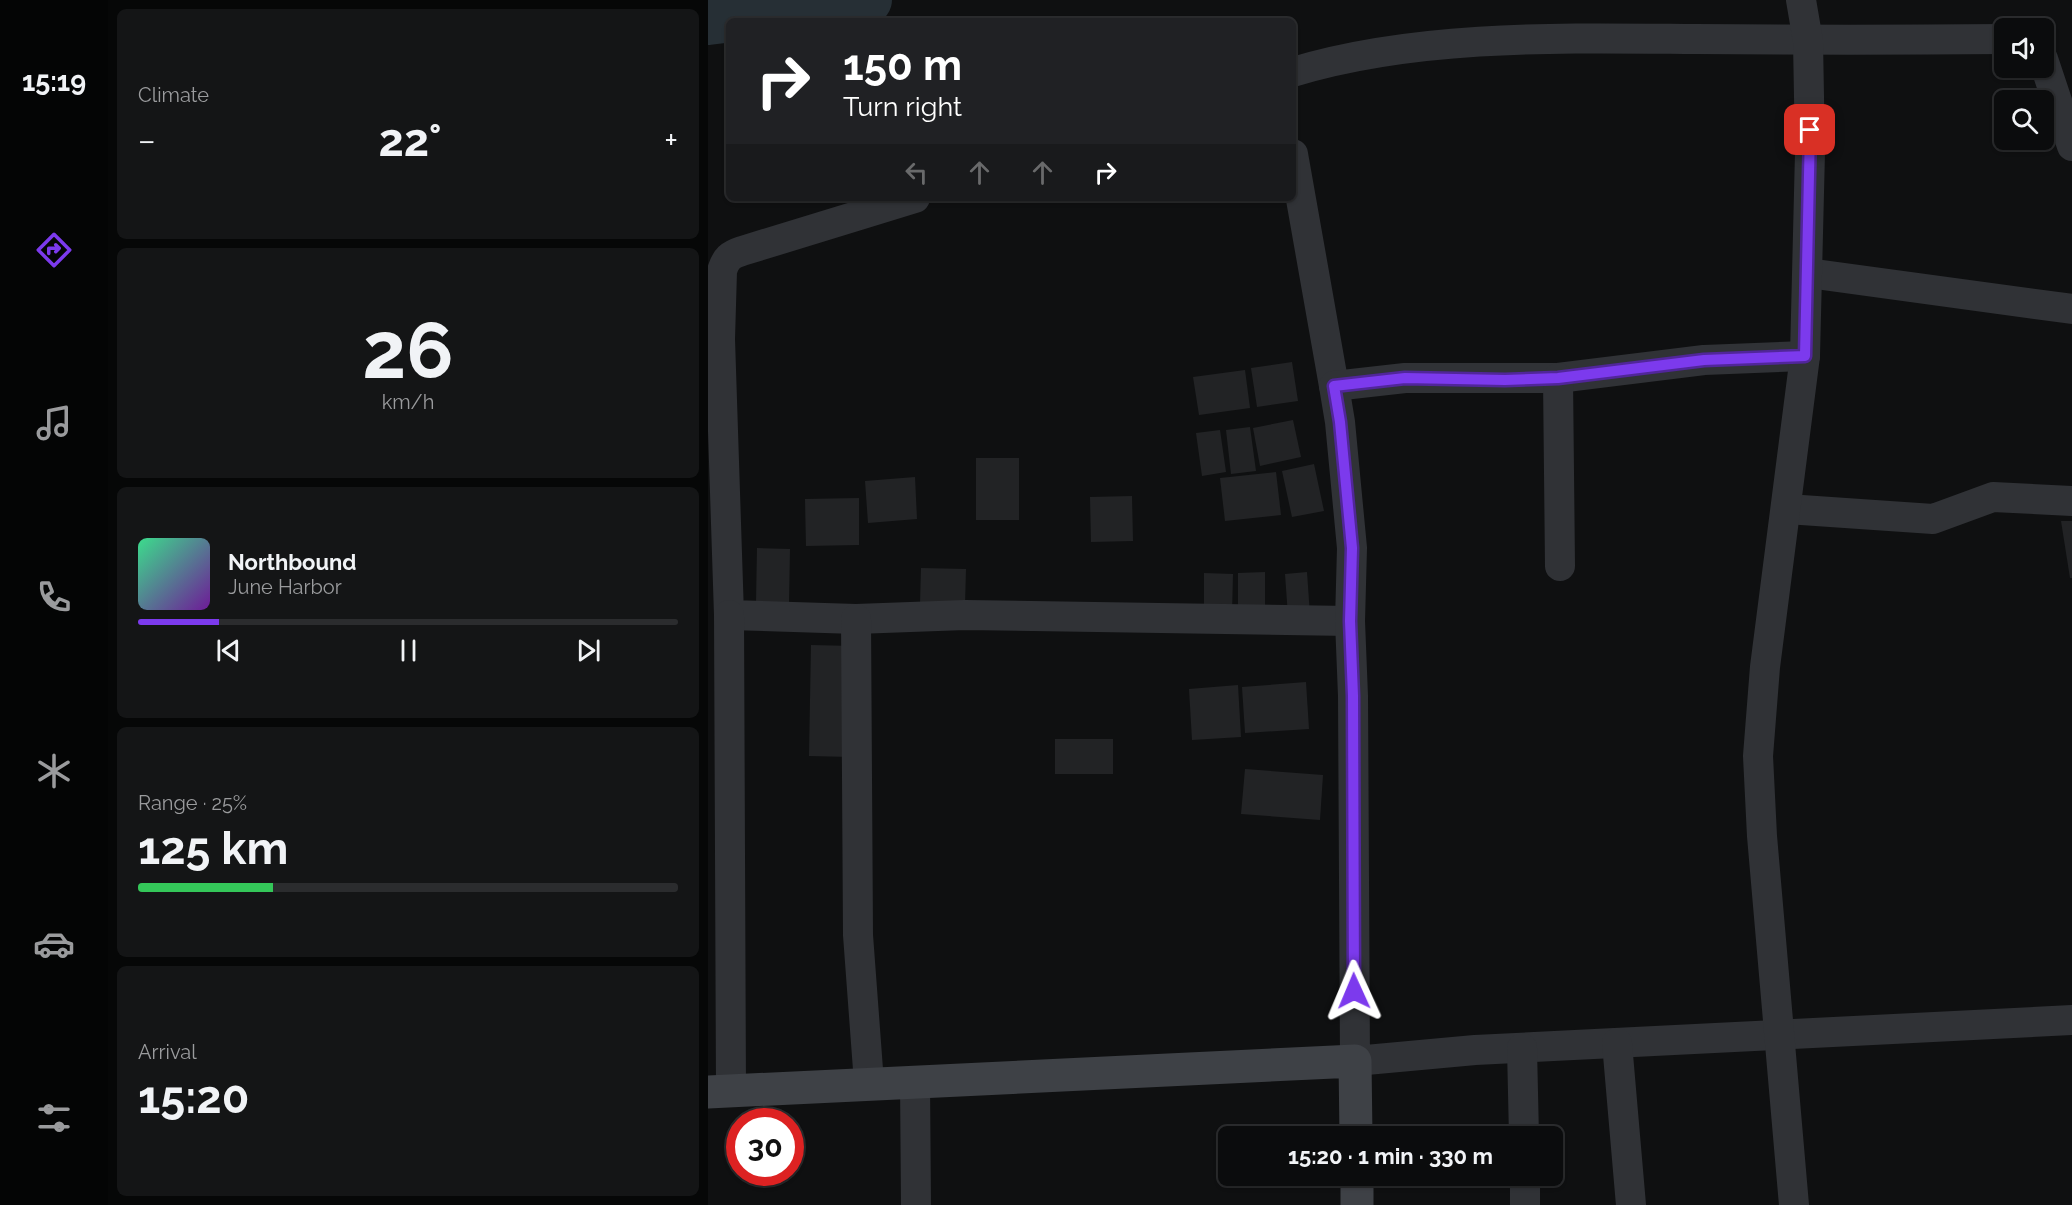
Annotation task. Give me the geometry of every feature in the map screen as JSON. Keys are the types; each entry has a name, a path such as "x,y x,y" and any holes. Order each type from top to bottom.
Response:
{"street":[{"path":"1794,1205 1762,836 1758,756 1765,667 1805,356 1810,152 1808,40 1802,0"},
{"path":"1296,71 1352,58 1440,45 1576,38 1994,39"},
{"path":"2049,78 2072,146"},
{"path":"1296,171 1340,422 1352,548 1350,621 1353,696 1356,1126"},
{"path":"905,201 742,251 730,255 725,260 721,281 720,339 729,615 719,736 720,1091 1355,1061 1617,1042 2072,1020"},
{"path":"1808,273 2072,309"},
{"path":"1334,386 1405,378 1505,380 1558,378 1704,360 1805,356"},
{"path":"1558,378 1560,566"},
{"path":"1787,509 1933,519 1993,497 2072,501"},
{"path":"729,615 856,619 965,615 1350,621"},
{"path":"856,619 858,934 869,1083"},
{"path":"1617,1042 1631,1205"},
{"path":"1522,1048 1524,1126"},
{"path":"915,1081 916,1205"},
{"path":"1357,1186 1357,1205"},
{"path":"1525,1186 1525,1205"}],"building":[{"path":"1292,362 1298,401 1257,407 1251,368"},
{"path":"1245,370 1250,408 1199,415 1193,377"},
{"path":"1293,420 1301,457 1260,466 1253,428"},
{"path":"1250,427 1256,471 1231,474 1226,430"},
{"path":"1220,430 1226,472 1202,476 1196,433"},
{"path":"976,458 1019,458 1019,520 976,520"},
{"path":"1314,464 1324,511 1292,517 1282,471"},
{"path":"1276,472 1281,515 1225,521 1220,478"},
{"path":"915,477 917,519 868,523 865,481"},
{"path":"1132,496 1133,541 1091,542 1090,497"},
{"path":"859,498 859,545 806,546 805,499"},
{"path":"2061,521 2072,521 2072,578 2070,578"},
{"path":"757,548 790,549 789,603 756,603"},
{"path":"921,568 966,569 965,605 920,604"},
{"path":"1265,572 1265,615 1238,616 1238,573"},
{"path":"1307,572 1310,615 1288,616 1285,574"},
{"path":"1204,573 1233,574 1232,614 1204,614"},
{"path":"811,645 854,646 851,757 809,756"},
{"path":"1306,682 1309,729 1245,733 1242,687"},
{"path":"1238,685 1241,737 1192,740 1189,689"},
{"path":"1055,739 1113,739 1113,774 1055,774"},
{"path":"1245,769 1323,775 1320,820 1241,814"}],"waterway":[{"path":"708,20 867,0"}],"route":[{"path":"1354,991 1353,696 1350,621 1352,548 1340,422 1334,386 1405,378 1505,380 1558,378 1704,360 1805,356 1810,130"}]}
